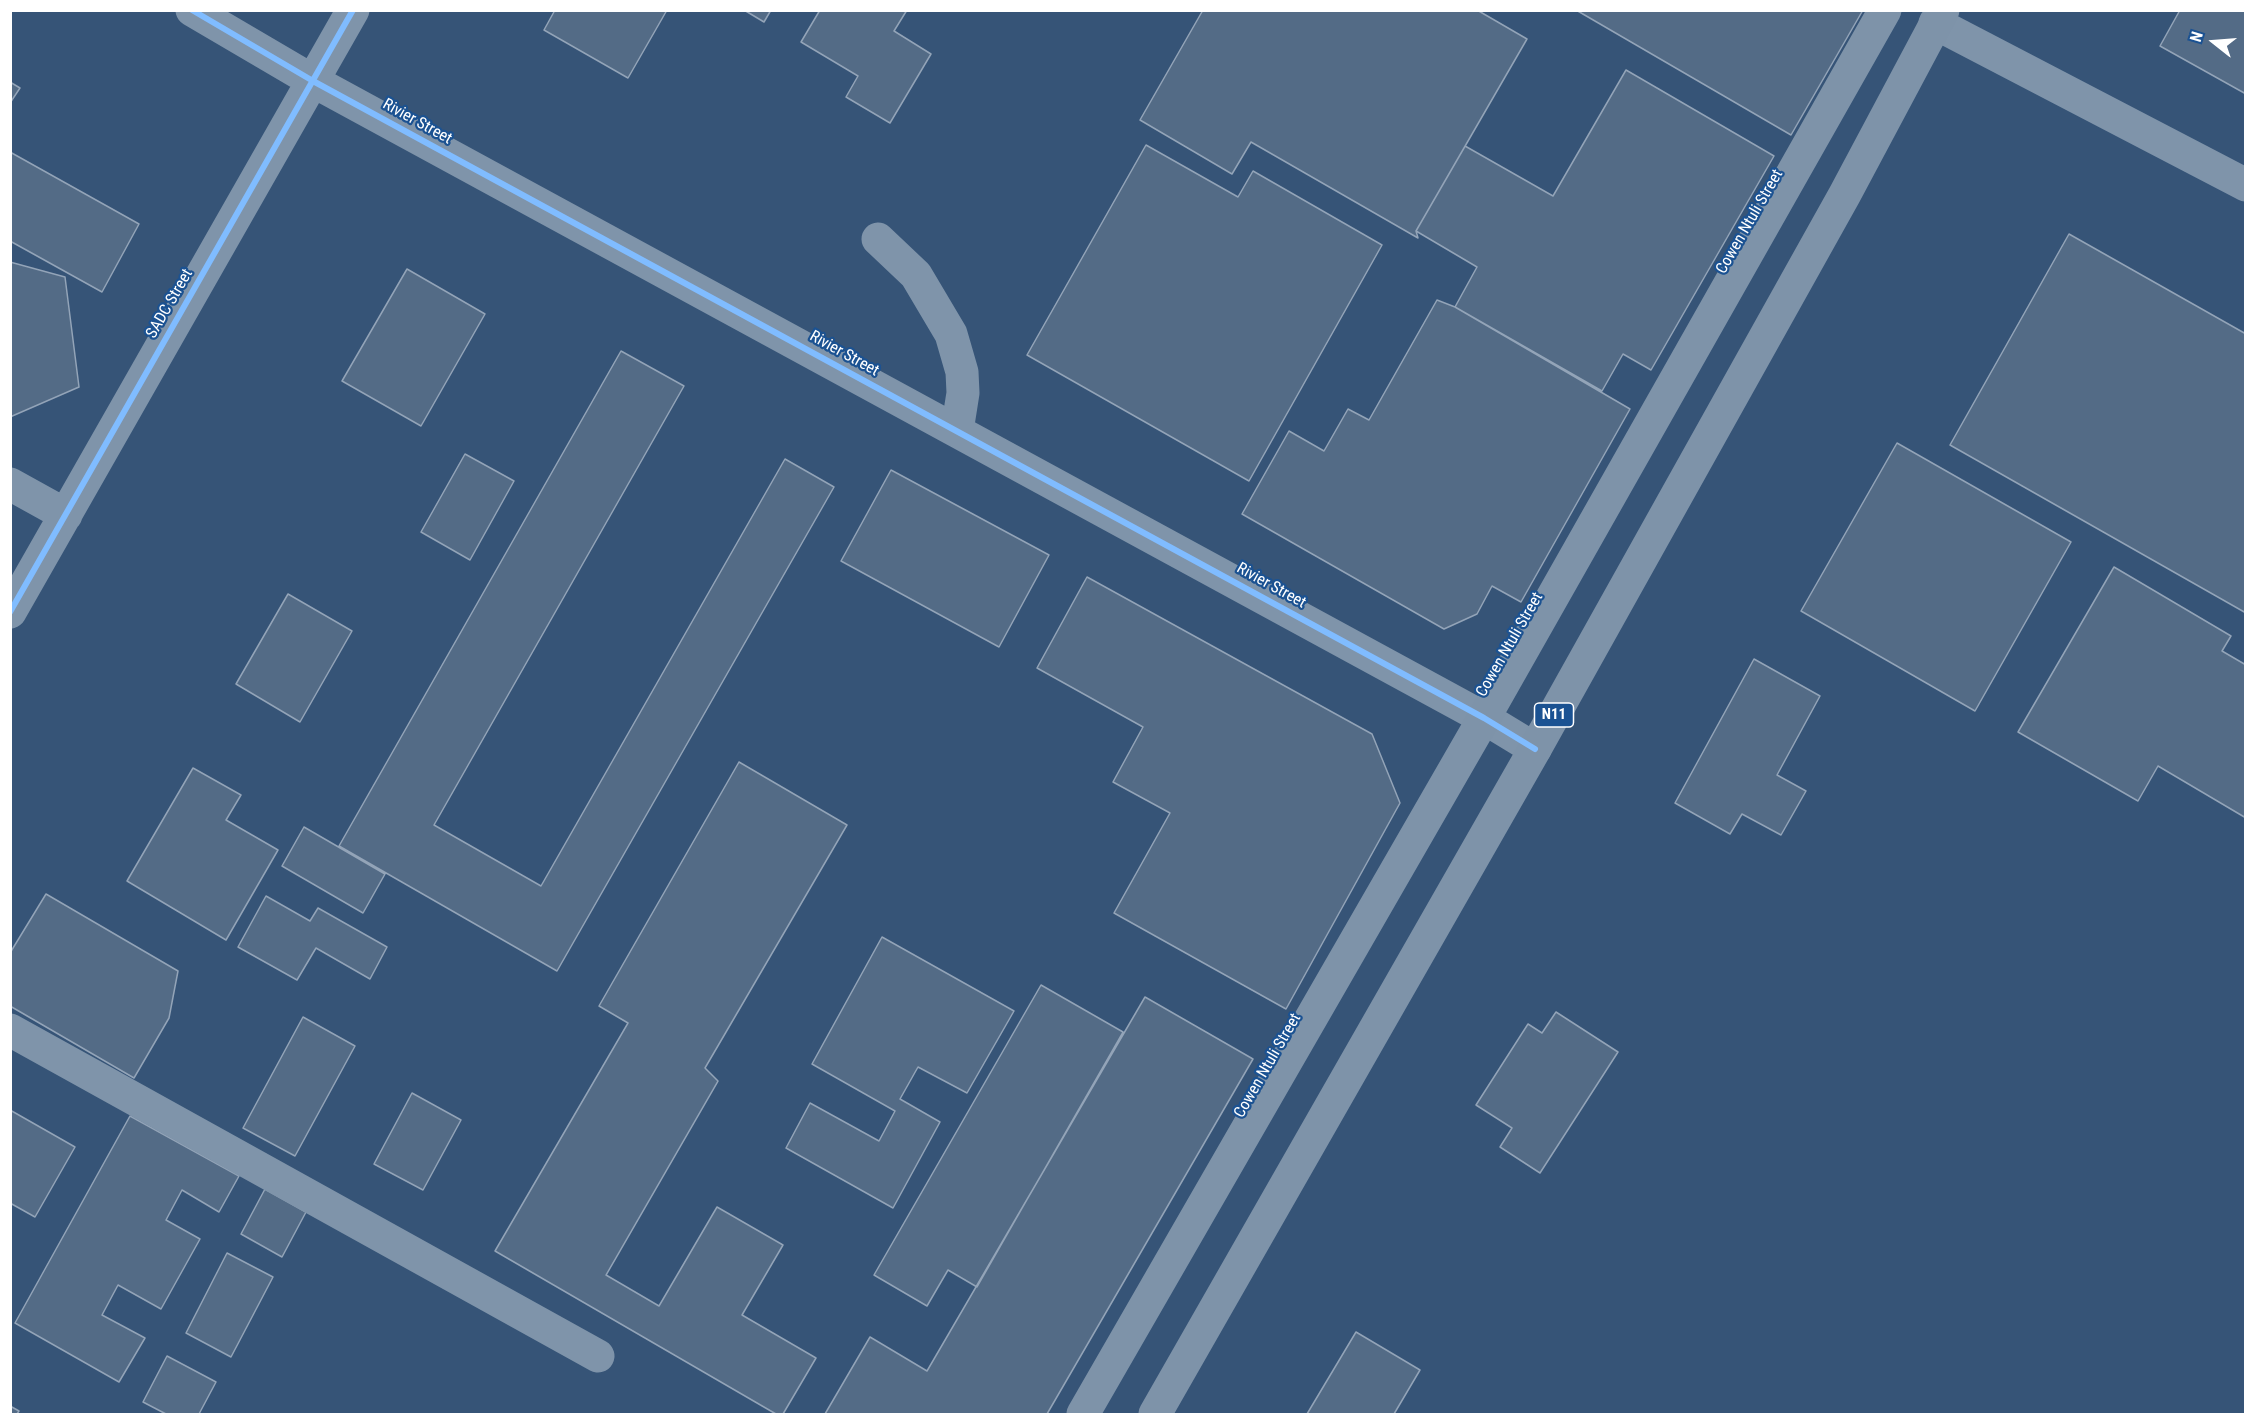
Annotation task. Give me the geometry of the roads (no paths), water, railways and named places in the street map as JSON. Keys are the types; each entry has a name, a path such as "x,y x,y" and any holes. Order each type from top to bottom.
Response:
{"highway":[{"name":"Cowen Ntuli Street","path":"1083,1414 1484,718 1885,10"},
{"name":"N11","path":"1155,1414 1535,749 1845,194 1939,17"}],"street":[{"name":"Rivier Street","path":"192,10 313,81 1484,718 1535,749"},
{"name":"SADC Street","path":"10,612 353,10"},
{"path":"1939,17 2246,185"},
{"path":"878,239 916,275 951,334 962,372 963,393 957,431"},
{"path":"10,484 66,515"},
{"path":"10,1030 598,1356"}]}
